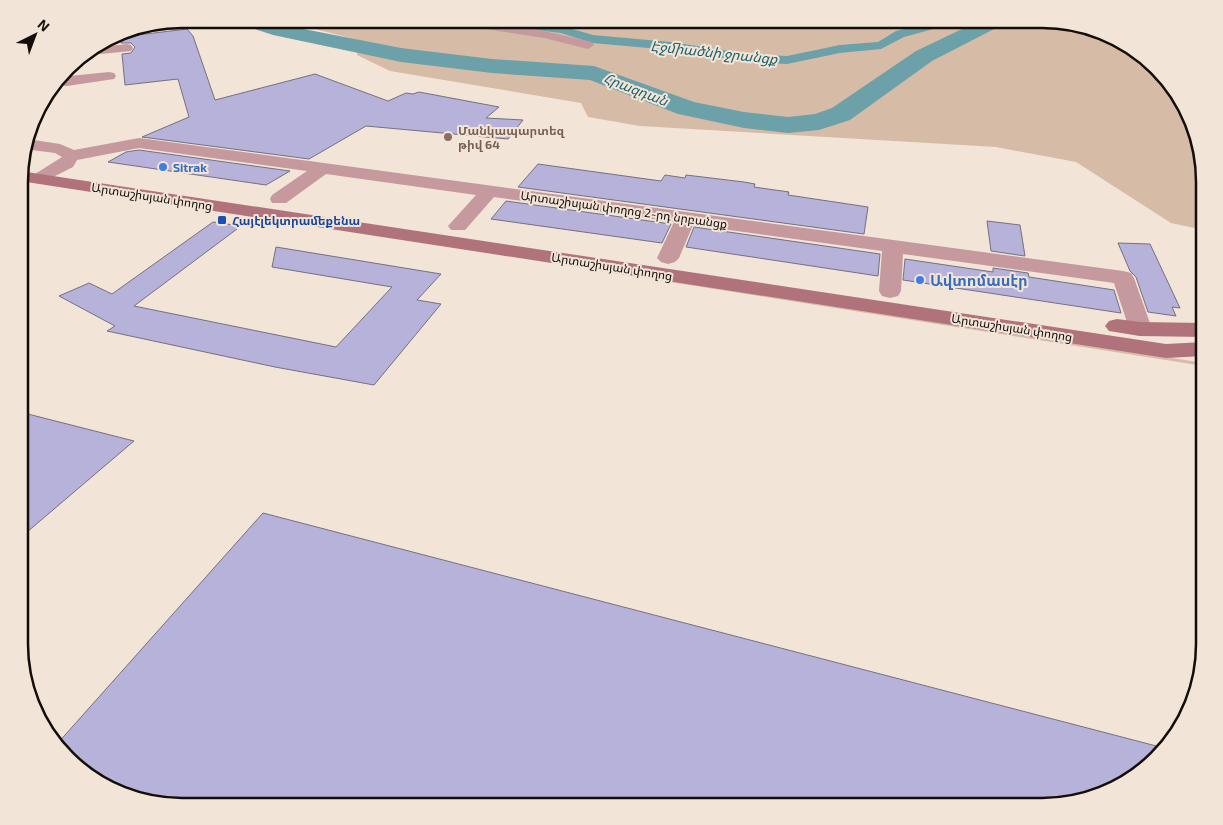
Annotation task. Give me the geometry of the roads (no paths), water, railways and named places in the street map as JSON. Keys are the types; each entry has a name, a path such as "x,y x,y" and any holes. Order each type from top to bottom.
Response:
{"main road":[{"name":"Արտաշիսյան փողոց","path":"29,164 66,162 279,199 1140,329 1195,330"},
{"name":"Արտաշիսյան փողոց","path":"31,177 1166,351 1195,349"},
{"path":"1166,351 1195,356"}],"street":[{"path":"499,28 544,34 588,44"},
{"path":"99,51 126,48"},
{"path":"65,82 109,76"},
{"name":"Արտաշիսյան փողոց 2-րդ նրբանցք","path":"66,162 139,143 1124,278 1140,329"},
{"path":"31,177 66,162 60,149 32,145"},
{"path":"279,199 323,168"},
{"path":"458,226 490,191"},
{"path":"668,258 686,218"},
{"path":"890,291 893,245"}],"waterway":[{"name":"Էջմիածնի ջրանցք","path":"541,28 562,30 592,39 671,46 749,58 787,60 840,49 881,45 900,34 927,27"},
{"name":"Հրազդան","path":"270,28 401,55 492,66 594,73 687,108 744,120 788,125 819,122 841,114 924,56 983,27"}],"place":[{"name":"Մանկապարտեզ թիվ 64","path":"448,137"},
{"name":"Sitrak","path":"163,167"},
{"name":"Հայէլեկտրամեքենա","path":"222,220"},
{"name":"Ավտոմասէր","path":"920,280"}]}
